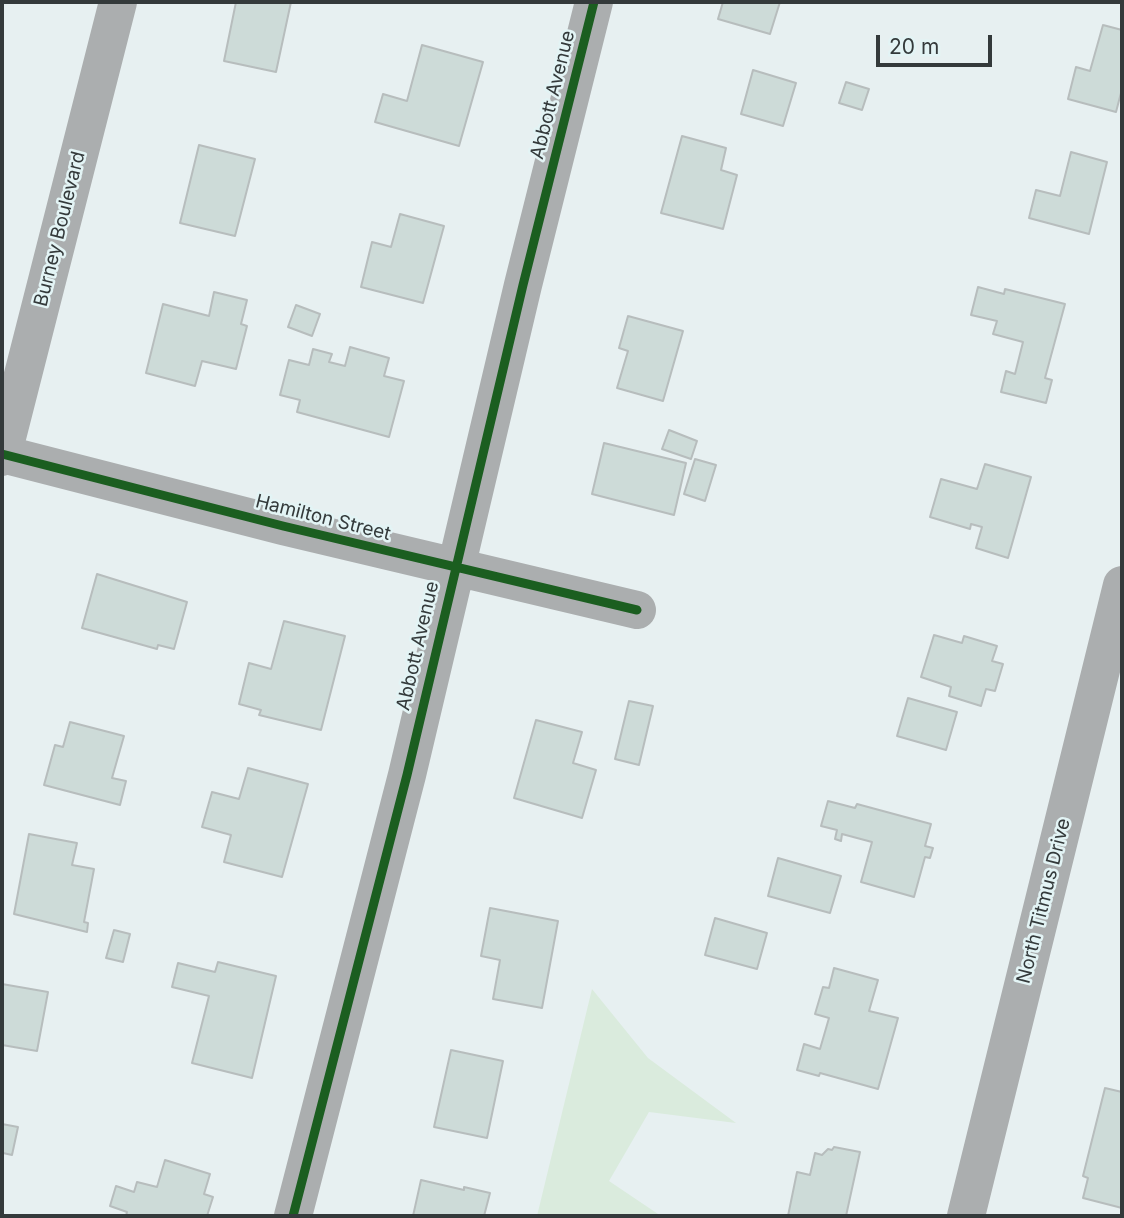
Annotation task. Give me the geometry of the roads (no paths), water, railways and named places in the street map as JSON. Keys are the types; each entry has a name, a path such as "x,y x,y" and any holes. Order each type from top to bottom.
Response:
{"street":[{"name":"Burney Boulevard","path":"2,455 118,2"},
{"name":"Abbott Avenue","path":"293,1216 407,775 454,568 594,2"},
{"name":"Hamilton Street","path":"2,455 454,568 637,610"},
{"name":"North Titmus Drive","path":"966,1216 1119,609"}]}
